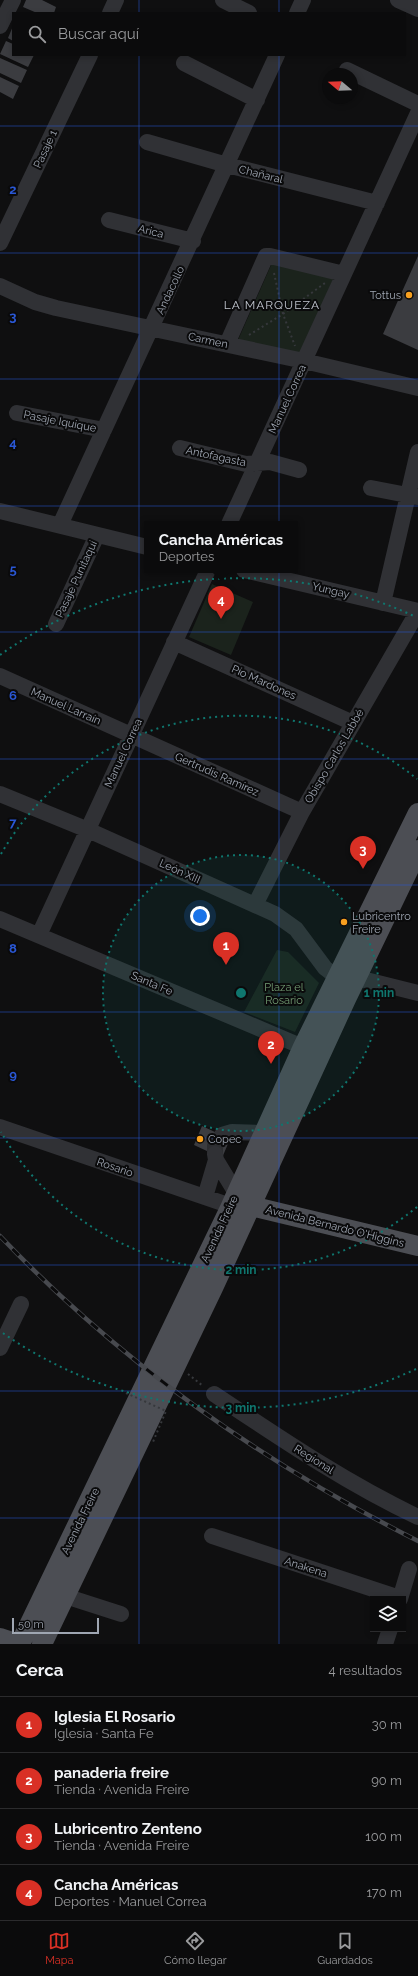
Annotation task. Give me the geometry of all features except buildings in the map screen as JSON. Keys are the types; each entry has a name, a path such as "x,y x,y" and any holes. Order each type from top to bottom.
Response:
{"main road":[{"name":"Avenida Freire","path":"42,1644 176,1365 310,1076 347,978 418,813"},
{"name":"Avenida Freire","path":"19,1644 237,1192 304,1047 347,978 418,850"},
{"path":"304,1047 310,1076"},
{"path":"237,1192 245,1192 251,1206"},
{"name":"Avenida Bernardo O'Higgins","path":"251,1206 418,1246"},
{"path":"0,1638 19,1644"}],"street":[{"path":"0,26 13,0"},
{"path":"110,12 116,0"},
{"path":"223,0 247,12"},
{"path":"297,12 303,0"},
{"path":"398,0 418,9"},
{"name":"Pasaje 1","path":"0,243 90,56"},
{"name":"Andacollo","path":"60,525 277,56"},
{"path":"184,64 257,100"},
{"path":"358,75 418,104"},
{"name":"Manuel Correa","path":"230,521 418,113"},
{"name":"Chañaral","path":"147,142 227,165 377,203"},
{"name":"Arica","path":"109,220 192,241"},
{"path":"232,346 266,256 344,274"},
{"name":"Carmen","path":"0,286 35,302 56,308 304,361 418,388"},
{"name":"Pasaje Iquique","path":"17,413 104,430"},
{"name":"Antofagasta","path":"180,448 246,464 270,462 299,470"},
{"path":"383,603 413,496 418,452"},
{"path":"371,488 413,496"},
{"path":"0,511 144,546"},
{"name":"Pasaje Punitaqui","path":"56,624 97,535"},
{"name":"Manuel Correa","path":"38,935 207,573"},
{"name":"Yungay","path":"257,573 418,611"},
{"name":"Obispo Carlos Labbé","path":"255,905 302,812 418,611"},
{"name":"Pío Mardones","path":"174,642 353,723"},
{"name":"Manuel Larraín","path":"0,676 131,735"},
{"name":"Gertrudis Ramírez","path":"131,735 302,812"},
{"name":"León XIII","path":"0,794 88,830 255,905 290,924 325,968 347,978"},
{"name":"Santa Fe","path":"0,919 304,1047"},
{"path":"347,978 418,994"},
{"name":"Rosario","path":"0,1127 205,1197 237,1192"},
{"path":"222,1136 232,1132 264,1133"},
{"path":"205,1197 215,1157 237,1192"},
{"path":"1,1341 21,1304"},
{"name":"Regional","path":"214,1394 324,1465 418,1517"},
{"name":"Anakena","path":"212,1536 391,1596"},
{"path":"402,1596 411,1578"},
{"path":"65,1596 121,1614"},
{"path":"385,1644 389,1632"}],"path":[{"path":"274,257 272,265 284,314 296,350 299,343"},
{"path":"232,346 284,314 329,280 326,287"},
{"path":"176,1365 214,1394"},
{"path":"126,1393 166,1411 153,1442"}],"green space":[{"path":"272,263 334,277 300,355 238,340"},
{"path":"212,584 253,602 231,655 189,637"},
{"name":"Plaza el Rosario","path":"277,950 288,952 319,983 295,1032 244,1012"}],"tunnel":[{"path":"215,1154 215,1146 222,1135"}],"railway":[{"path":"0,1236 46,1282 94,1326 144,1367 196,1406 249,1443 304,1478 360,1511 418,1541"}],"place":[{"name":"Tottus","path":"409,295"},
{"name":"Cancha Américas","path":"221,619"},
{"name":"Lubricentro Zenteno","path":"363,869"},
{"name":"Lubricentro Freire","path":"344,922"},
{"name":"Iglesia El Rosario","path":"226,965"},
{"name":"panaderia freire","path":"271,1064"},
{"name":"Copec","path":"200,1139"}],"district":[{"name":"LA MARQUEZA","path":"272,305"}]}
